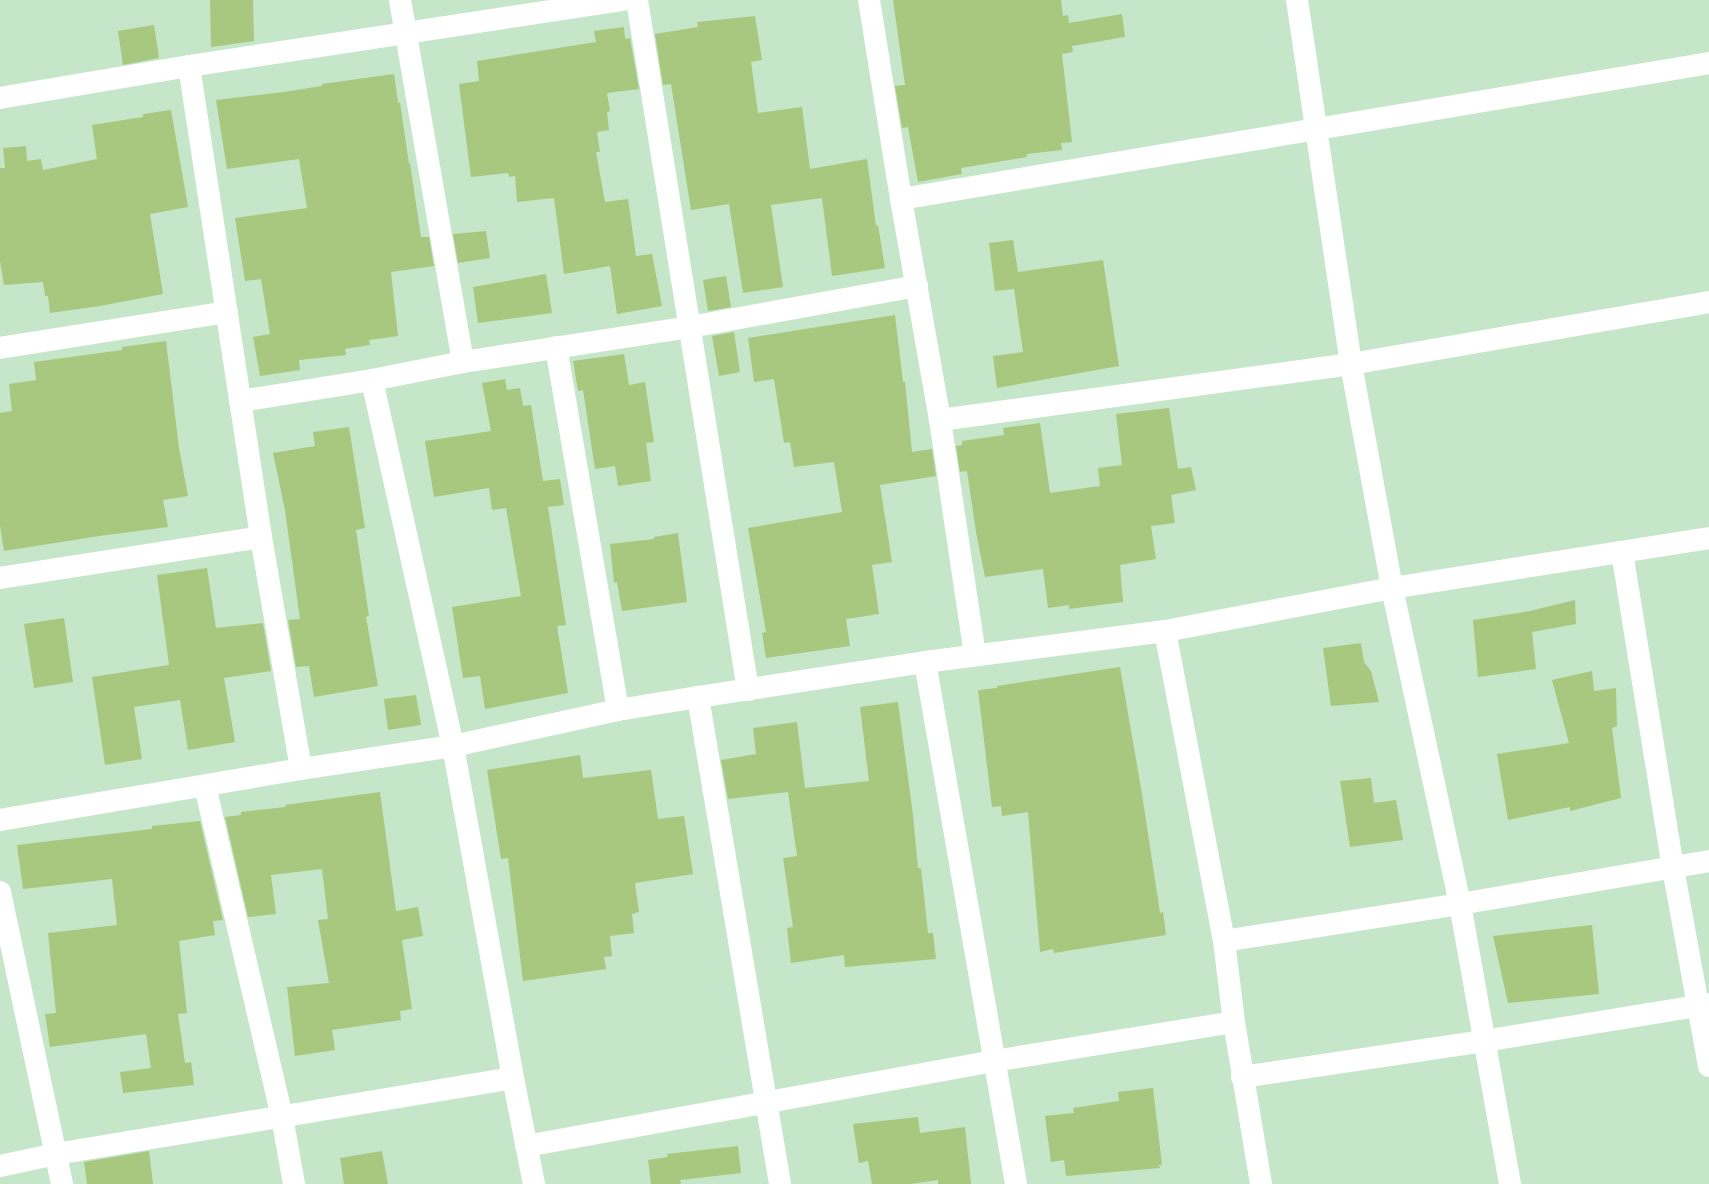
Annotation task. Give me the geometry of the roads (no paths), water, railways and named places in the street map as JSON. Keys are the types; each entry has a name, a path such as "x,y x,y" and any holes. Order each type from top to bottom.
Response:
{"street":[{"path":"400,0 404,33 462,362"},
{"path":"0,98 189,66 623,0"},
{"path":"637,0 748,690"},
{"path":"869,0 901,200 940,420 975,655"},
{"path":"1297,0 1351,364 1392,588 1460,904 1510,1184"},
{"path":"901,200 1709,63"},
{"path":"189,66 261,537 301,769"},
{"path":"240,401 372,380 462,362 690,327 917,286"},
{"path":"940,420 1351,364 1709,302"},
{"path":"0,348 227,312"},
{"path":"556,347 618,710"},
{"path":"372,380 453,746 513,1078 534,1184"},
{"path":"0,578 261,537"},
{"path":"0,820 301,769 453,746 618,710 925,662 1166,630 1392,588 1709,538"},
{"path":"1622,552 1674,868 1704,1005 1709,1066"},
{"path":"1166,630 1224,941 1242,1077 1261,1184"},
{"path":"925,662 1016,1184"},
{"path":"698,697 780,1184"},
{"path":"206,786 282,1118 294,1184"},
{"path":"1224,941 1460,904 1709,861"},
{"path":"0,892 62,1184"},
{"path":"1242,1077 1484,1041 1704,1005"},
{"path":"526,1146 766,1101 994,1061 1234,1022"},
{"path":"0,1166 56,1154 282,1118 513,1078"}]}
